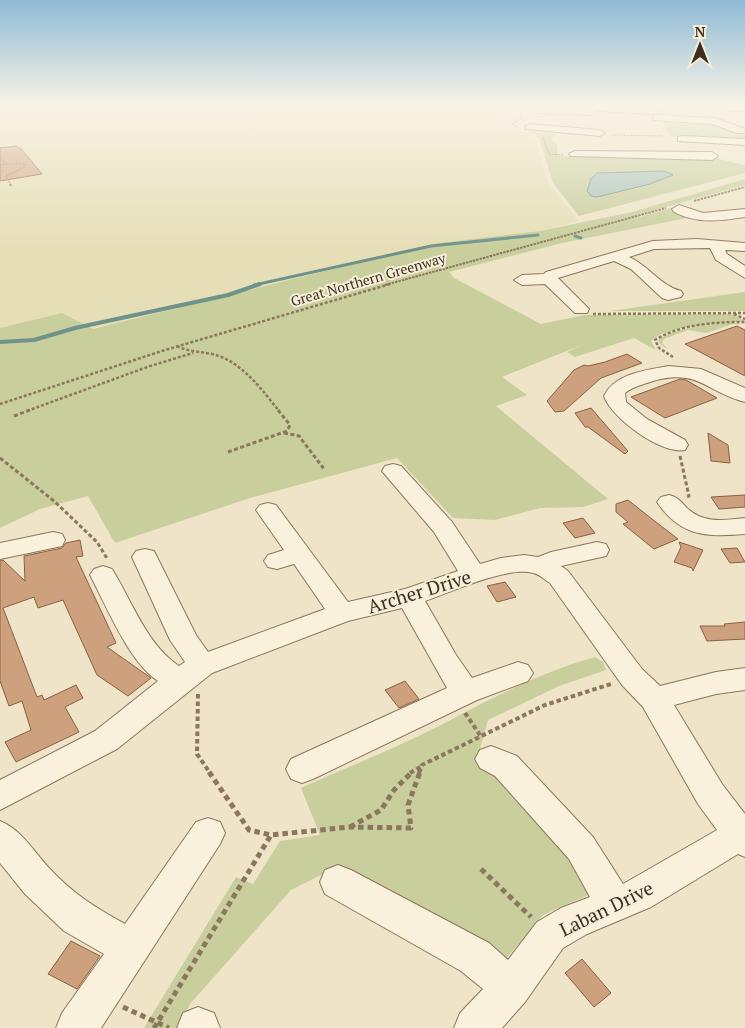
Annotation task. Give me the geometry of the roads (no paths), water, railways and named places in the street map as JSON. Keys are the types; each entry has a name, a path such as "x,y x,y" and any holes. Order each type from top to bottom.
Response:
{"street":[{"path":"575,154 612,154"},
{"path":"696,154 712,156"},
{"path":"693,204 695,204 679,209 697,218 745,213"},
{"path":"549,279 554,273 635,249 660,245 715,244 745,247"},
{"path":"715,244 721,256 745,273"},
{"path":"615,256 636,266 668,295 675,294"},
{"path":"522,280 549,279 581,309"},
{"path":"677,445 623,411 616,403 614,396 619,388 633,380 680,364 745,396"},
{"path":"393,471 444,527 473,574"},
{"path":"669,502 692,525 710,528 745,526"},
{"path":"268,510 288,551 342,613"},
{"path":"0,551 53,540"},
{"path":"597,550 552,560 543,566 559,577 643,688 710,794 742,839"},
{"path":"103,575 146,652 157,666 190,674 184,640 145,557"},
{"name":"Archer Drive","path":"2,790 106,740 190,674 342,613 409,597 473,574 524,563 543,566"},
{"path":"302,769 474,690 446,663 409,597"},
{"path":"643,688 745,679"},
{"path":"486,747 506,766 580,848 615,906"},
{"path":"77,1028 208,833"},
{"path":"0,838 38,882 77,918 130,947"},
{"name":"Laban Drive","path":"475,1028 511,988 550,935 574,921 615,906 638,895 712,850 742,839"},
{"path":"338,882 475,957 511,988"}],"water":[{"path":"664,171 673,175 650,184 597,197 591,196 587,191 591,179 597,173"}],"waterway":[{"path":"254,285 431,246 538,235"},
{"path":"575,236 581,238"},
{"path":"0,342 34,340 75,328 228,295 260,284"}]}
